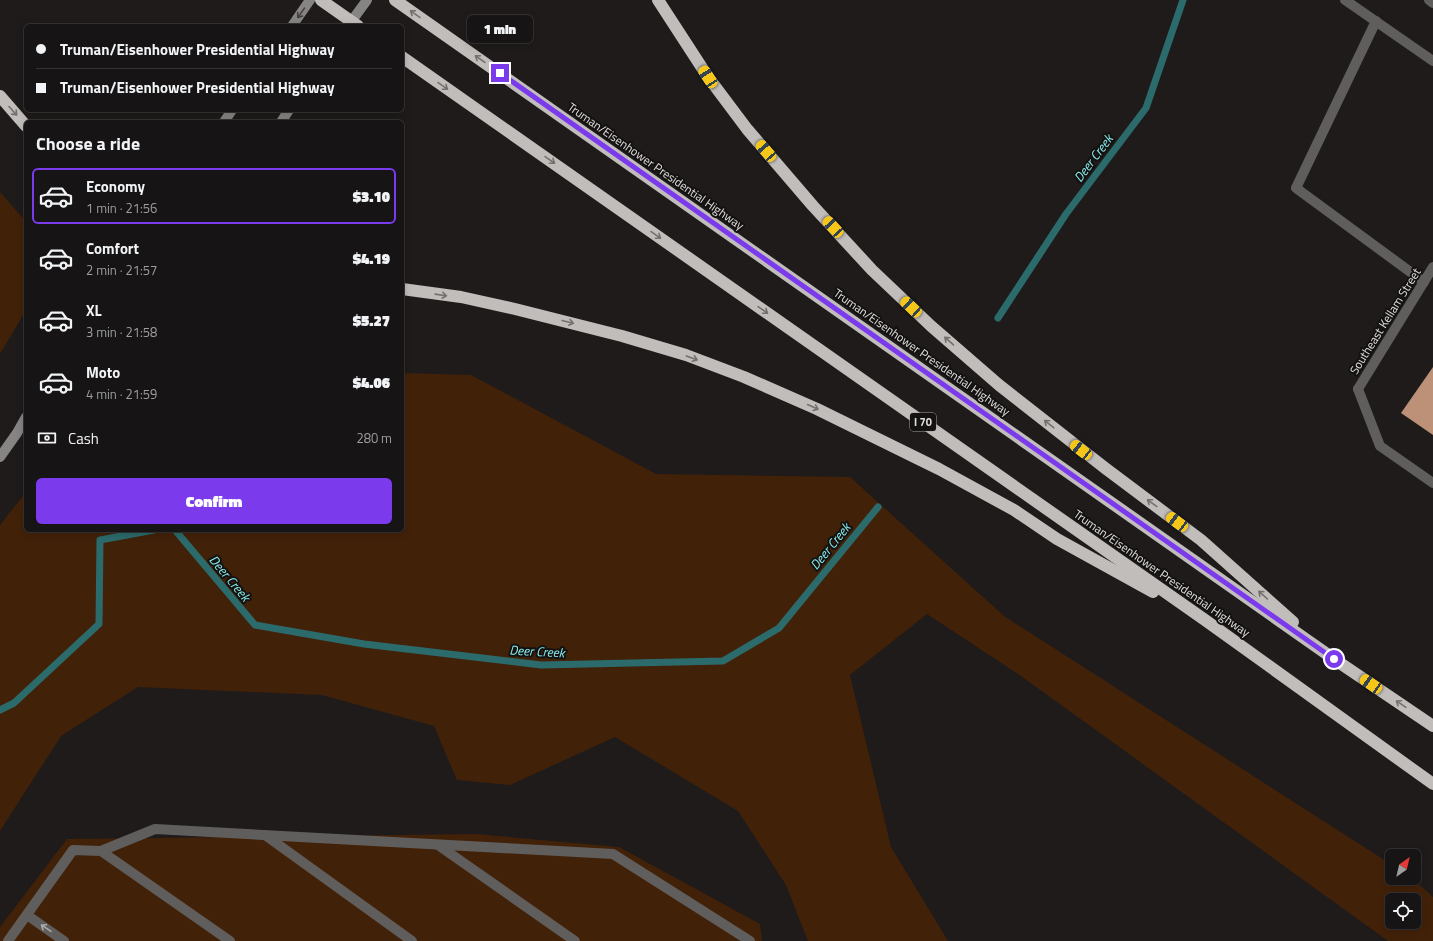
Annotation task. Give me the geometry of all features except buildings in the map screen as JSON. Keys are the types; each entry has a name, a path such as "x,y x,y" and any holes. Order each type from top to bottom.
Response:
{"highway":[{"path":"321,0 355,24"},
{"name":"Truman/Eisenhower Presidential Highway","path":"395,0 1334,659 1433,726"},
{"path":"658,0 708,77 747,129 813,206 872,270 931,326 999,385 1105,468 1201,540 1334,659"},
{"name":"Truman/Eisenhower Presidential Highway","path":"407,60 1206,620 1433,784"},
{"path":"0,96 24,124"},
{"path":"404,289 461,297 622,336 686,356 744,377 817,409 939,469 1014,510 1057,539 1206,620"}],"street":[{"path":"293,24 310,0"},
{"path":"349,24 367,0"},
{"path":"1346,0 1433,61"},
{"path":"1429,0 1433,3"},
{"path":"1376,21 1296,188 1424,282"},
{"name":"Southeast Kellam Street","path":"1433,267 1358,389 1380,446 1433,483"},
{"path":"0,457 24,421"},
{"path":"17,433 24,428"},
{"path":"8,941 73,850 100,851 155,830 612,854 750,941"},
{"path":"265,835 412,941"},
{"path":"438,845 575,941"},
{"path":"100,851 230,941"},
{"path":"27,915 64,941"}],"shaded area":[{"path":"0,192 24,220 24,313 0,354"},
{"path":"404,373 471,375 656,474 850,477 1004,616 1385,861 1385,885 1420,885 1433,897 1433,941 1388,941 1021,676 927,614 850,675 891,847 948,941 808,941 786,885 738,811 615,737 510,785 457,780 434,726 322,695 138,687 61,736 0,831 0,525 24,495 24,532 404,532"},
{"path":"476,834 619,847 760,924 762,941 0,941 0,927 67,839"}],"waterway":[{"name":"Deer Creek","path":"998,318 1066,214 1146,108 1183,0"},
{"name":"Deer Creek","path":"177,532 255,625 364,644 541,665 723,661 779,628 878,507"},
{"name":"Deer Creek","path":"0,710 14,703 99,624 100,540 143,532"}],"route":[{"path":"500,73 1334,659"}]}
